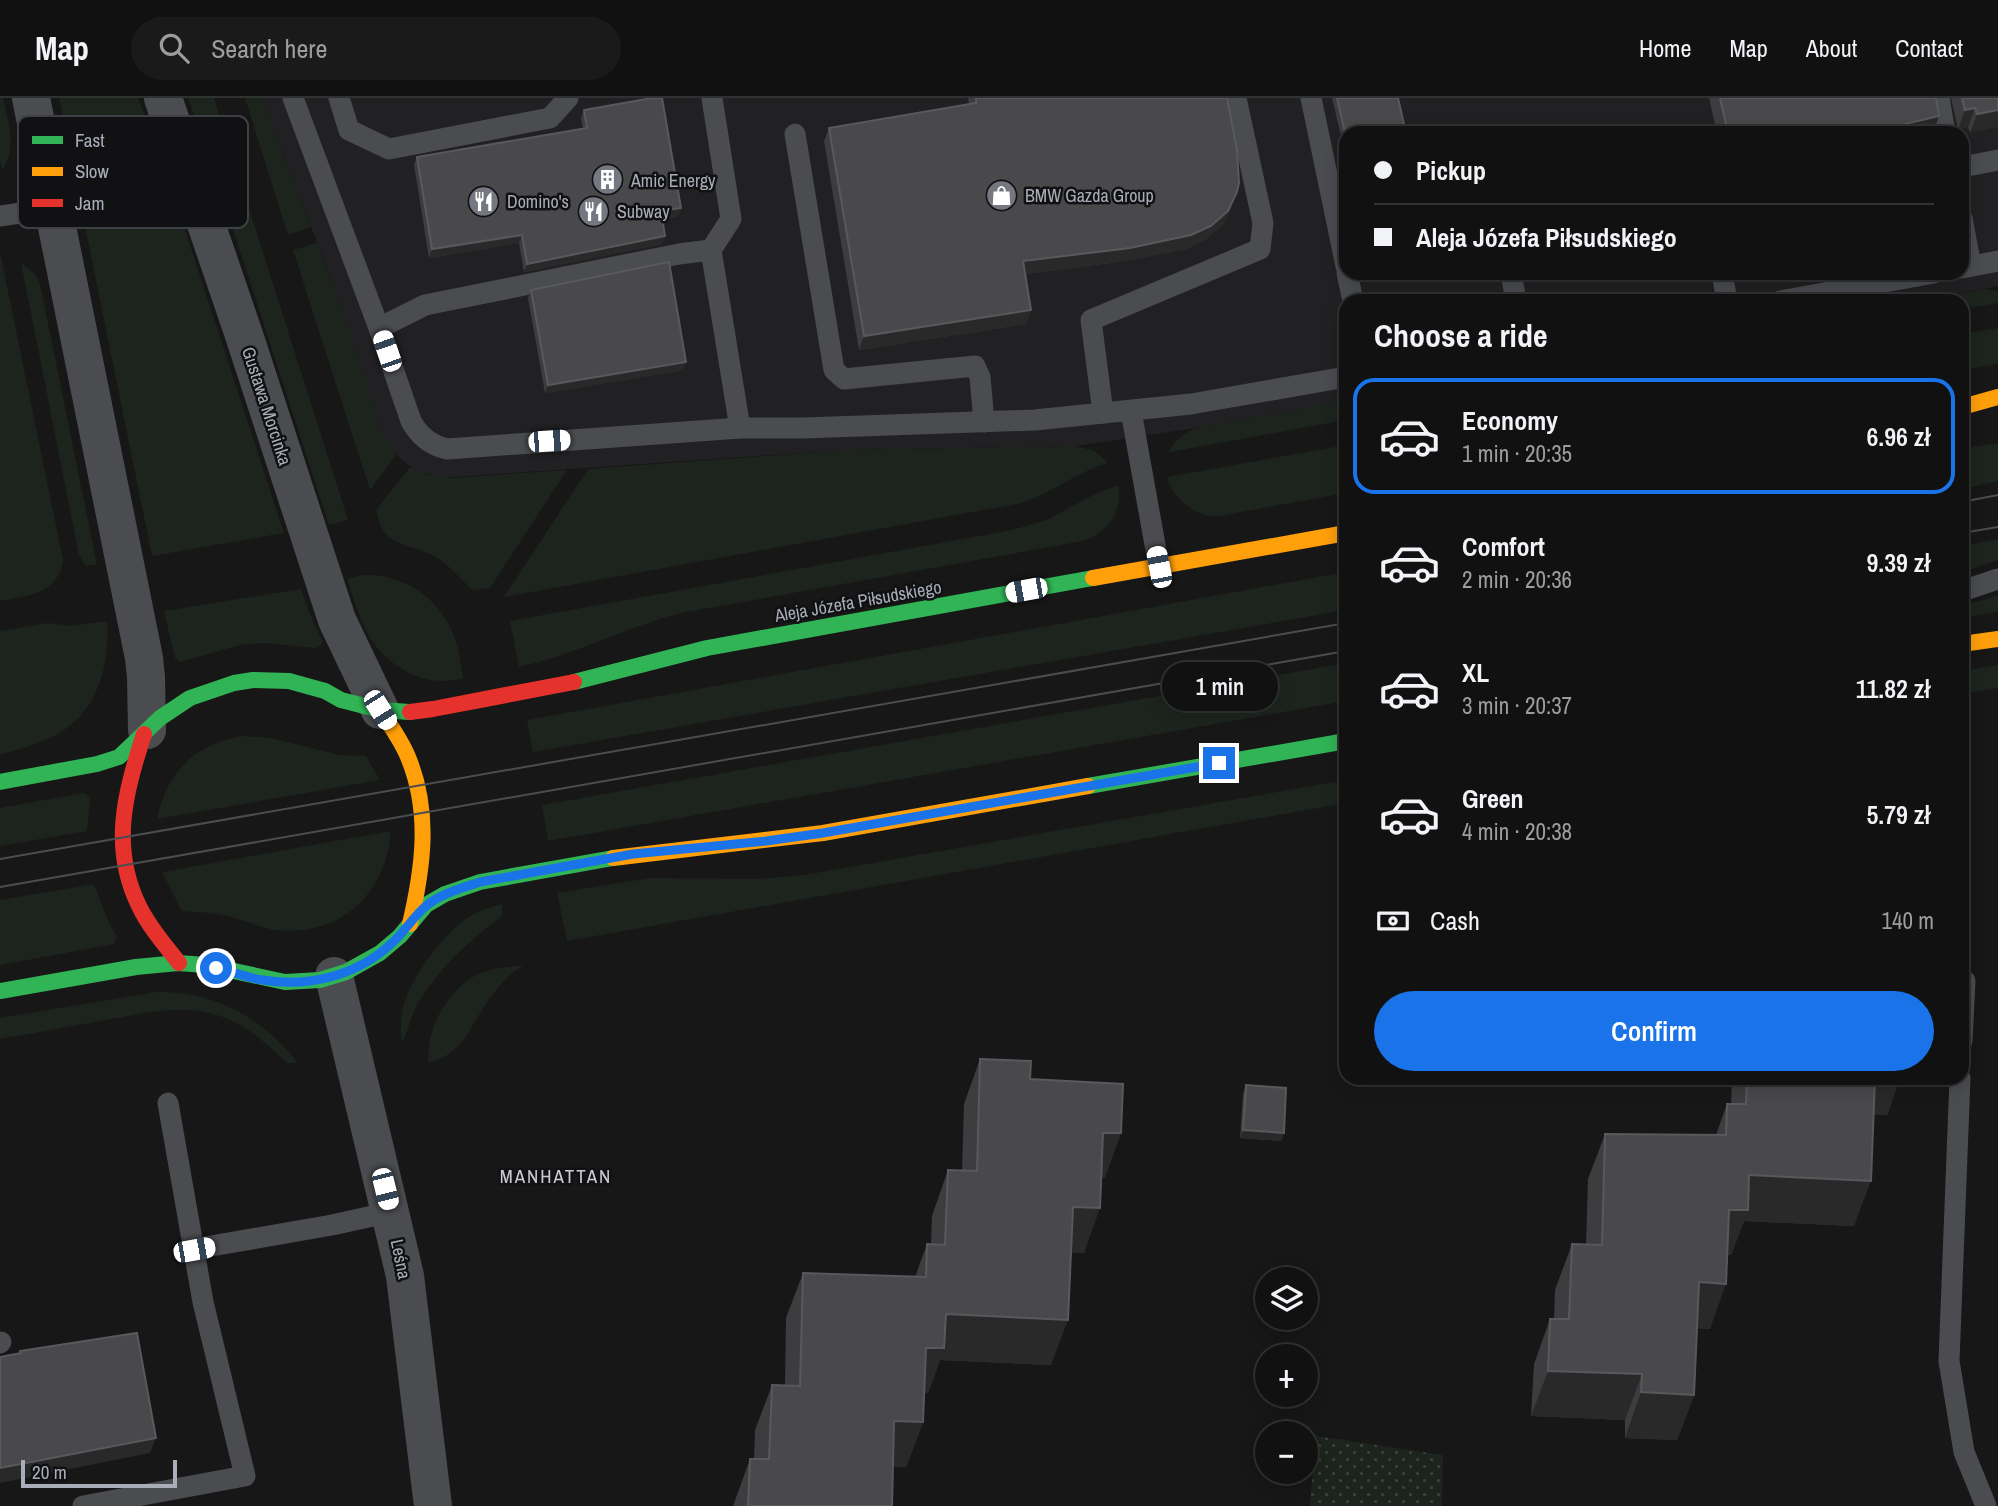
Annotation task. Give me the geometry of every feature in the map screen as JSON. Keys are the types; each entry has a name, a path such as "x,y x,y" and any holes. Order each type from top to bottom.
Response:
{"street":[{"path":"31,98 34,116"},
{"name":"Gustawa Morcinka","path":"163,98 169,116"},
{"path":"56,228 144,658 146,732 135,760 122,811 124,865 142,912 164,946 179,963"},
{"name":"Gustawa Morcinka","path":"207,228 337,620 380,710"},
{"path":"1969,405 1998,397"},
{"name":"Aleja Józefa Piłsudskiego","path":"146,732 160,718 190,698 233,683 253,680 289,681 325,691 341,700 380,710 406,712 467,704 587,680 707,648 1339,534"},
{"path":"1969,644 1998,639"},
{"path":"380,710 407,755 418,786 425,834 424,854 410,924"},
{"path":"0,782 113,759 146,732"},
{"path":"0,991 151,965 179,963 202,965 262,980 300,983 334,976 369,960 382,952 437,898 480,882 633,854 823,833 1339,742"},
{"name":"Leśna","path":"334,976 405,1276 433,1506"}],"lane":[{"path":"293,98 379,327 411,421 417,432 434,446 447,449 740,428 1035,420 1191,404 1339,378"},
{"path":"339,98 349,131 389,149 550,118 568,98"},
{"path":"712,98 731,219 711,250 740,428"},
{"path":"1103,413 1091,320 1260,249 1263,223 1236,98"},
{"path":"1311,98 1339,233"},
{"path":"1939,98 1944,126"},
{"path":"796,134 834,370 844,379 975,366 980,377 984,422"},
{"path":"1969,166 1998,160"},
{"path":"0,216 18,213"},
{"path":"379,327 425,305 678,254 711,250"},
{"path":"1969,266 1998,261"},
{"path":"1818,294 1896,280"},
{"path":"1131,411 1159,567"},
{"path":"1969,416 1998,416"},
{"path":"1969,589 1998,579"},
{"path":"1960,1085 1949,1361 1964,1452 1986,1506"},
{"path":"83,1506 245,1476 203,1302 168,1103"},
{"path":"194,1250 391,1212"}],"shaded area":[{"path":"0,98 3,98 11,144 7,162 2,170 0,159"},
{"path":"59,98 138,98 145,116 63,116"},
{"path":"188,98 214,98 220,116 194,116"},
{"path":"245,98 262,98 311,227 288,235"},
{"path":"262,98 1998,98 1998,286 1956,294 1339,294 1339,402 1076,446 845,450 439,478 415,470 402,460 390,448 381,431 344,313"},
{"path":"248,205 348,520 329,525 233,228 248,228"},
{"path":"85,228 184,228 284,533 152,556"},
{"path":"317,243 344,313 381,431 396,455 370,490 293,250"},
{"path":"0,252 63,560 55,580 48,587 31,595 0,601"},
{"path":"21,263 36,275 40,284 97,565 85,565 79,555"},
{"path":"1984,289 1998,291 1998,303 1969,308 1969,294 1957,294"},
{"path":"1998,328 1998,364 1969,369 1969,333"},
{"path":"1339,402 1339,421 1169,452 1180,437 1196,428"},
{"path":"1998,443 1998,481 1969,487 1969,448"},
{"path":"1076,446 1095,451 1108,463 1022,503 504,597 588,469 845,450"},
{"path":"1339,446 1339,494 1219,516 1202,514 1186,505 1174,492 1167,477"},
{"path":"410,467 428,475 451,478 567,470 490,588 472,590 436,557 400,543 387,535 382,528 376,510"},
{"path":"1118,485 1118,504 1112,520 1100,533 1083,541 681,613 519,667 510,621 1012,530 1047,520"},
{"path":"1998,539 1998,560 1969,570 1969,545"},
{"path":"1339,573 1339,611 533,752 527,720"},
{"path":"363,575 395,579 422,593 434,604 451,630 458,649 463,678 441,681 418,677 397,666 379,650 366,631 347,579"},
{"path":"301,589 322,640 322,644 315,648 266,643 244,644 180,662 175,658 164,611"},
{"path":"1998,595 1998,612 1972,616 1969,615 1969,604"},
{"path":"107,621 103,672 98,688 80,716 52,737 0,754 0,631 48,623 71,626"},
{"path":"1339,664 1339,702 548,841 542,805"},
{"path":"1998,665 1998,688 1969,693 1969,670"},
{"path":"242,736 271,738 340,755 366,756 380,780 157,819 168,787 185,763 209,746"},
{"path":"1339,781 1339,804 567,941 557,893 650,878 759,879 804,875"},
{"path":"84,793 90,797 87,831 0,846 0,808"},
{"path":"391,831 387,854 370,892 356,907 340,918 321,926 299,930 276,930 222,915 182,911 162,872"},
{"path":"94,884 117,937 114,944 0,965 0,900"},
{"path":"502,904 502,915 454,957 426,991 401,1042 404,1004 414,981 430,957 448,934 467,918"},
{"path":"524,965 496,990 462,1042 443,1057 428,1063 429,1042 434,1027 443,1008 456,991 481,973"},
{"path":"157,992 199,996 236,1010 269,1033 298,1063 287,1063 263,1041 237,1023 217,1015 188,1010 144,1013 0,1039 0,1018"},
{"path":"1318,1436 1443,1455 1442,1506 1310,1506 1312,1484 1318,1484"}],"building":[{"path":"662,98 681,208 661,211 665,236 527,264 522,235 432,249 417,157 587,128 584,110"},
{"path":"976,98 1227,98 1237,150 1237,192 1228,211 1211,226 1191,235 1130,248 1023,261 1031,310 864,336 829,128 976,103"},
{"path":"1337,98 1398,98 1404,126 1343,126"},
{"path":"1720,98 1936,98 1939,116 1897,126 1726,126"},
{"path":"1962,98 1998,98 1998,110 1977,114 1975,108 1965,110"},
{"path":"669,262 686,362 548,385 531,290"},
{"path":"980,1059 1031,1061 1030,1079 1123,1084 1121,1133 1103,1133 1100,1208 1073,1207 1068,1320 946,1314 944,1348 926,1348 923,1422 894,1421 892,1506 748,1506 750,1459 769,1459 772,1385 800,1386 803,1273 926,1277 927,1244 945,1245 948,1170 977,1171"},
{"path":"1246,1085 1286,1088 1284,1133 1243,1130"},
{"path":"1747,1085 1875,1085 1871,1181 1749,1175 1748,1210 1729,1210 1726,1284 1699,1282 1694,1395 1641,1392 1642,1374 1548,1371 1550,1319 1569,1319 1572,1244 1602,1245 1605,1134 1726,1135 1727,1104 1746,1104"},
{"path":"137,1333 156,1438 0,1468 0,1357 21,1353 20,1351"}],"tram line":[{"path":"1969,501 1998,495"},
{"path":"1969,532 1998,527"},
{"path":"0,859 1339,624"},
{"path":"0,887 1339,652"}],"traffic: fast":[{"path":"574,682 707,648 1093,578"},
{"path":"0,782 97,764 119,757 160,718 190,698 234,683 253,680 289,681 325,691 341,700 380,710 410,712"},
{"path":"1088,786 1339,742"},
{"path":"0,991 136,967 178,963 206,965 285,982 320,980 346,972 380,953 400,936 426,905 445,894 480,882 613,858"}],"traffic: slow":[{"path":"1969,405 1998,397"},
{"path":"1093,578 1339,534"},
{"path":"1969,643 1998,639"},
{"path":"380,710 405,751 420,798 421,861 410,924"},
{"path":"613,858 823,833 1088,786"}],"traffic: jam":[{"path":"410,712 574,682"},
{"path":"144,734 126,799 123,841 125,863 130,884 143,914 179,963"}],"place":[{"name":"Amic Energy","path":"608,180"},
{"name":"BMW Gazda Group","path":"1002,195"},
{"name":"Domino's","path":"484,201"},
{"name":"Subway","path":"594,211"}],"district":[{"name":"MANHATTAN","path":"556,1176"}],"route":[{"path":"216,968 262,980 300,983 318,980 334,976 369,960 394,942 428,904 480,882 633,854 823,833 1219,763"}]}
